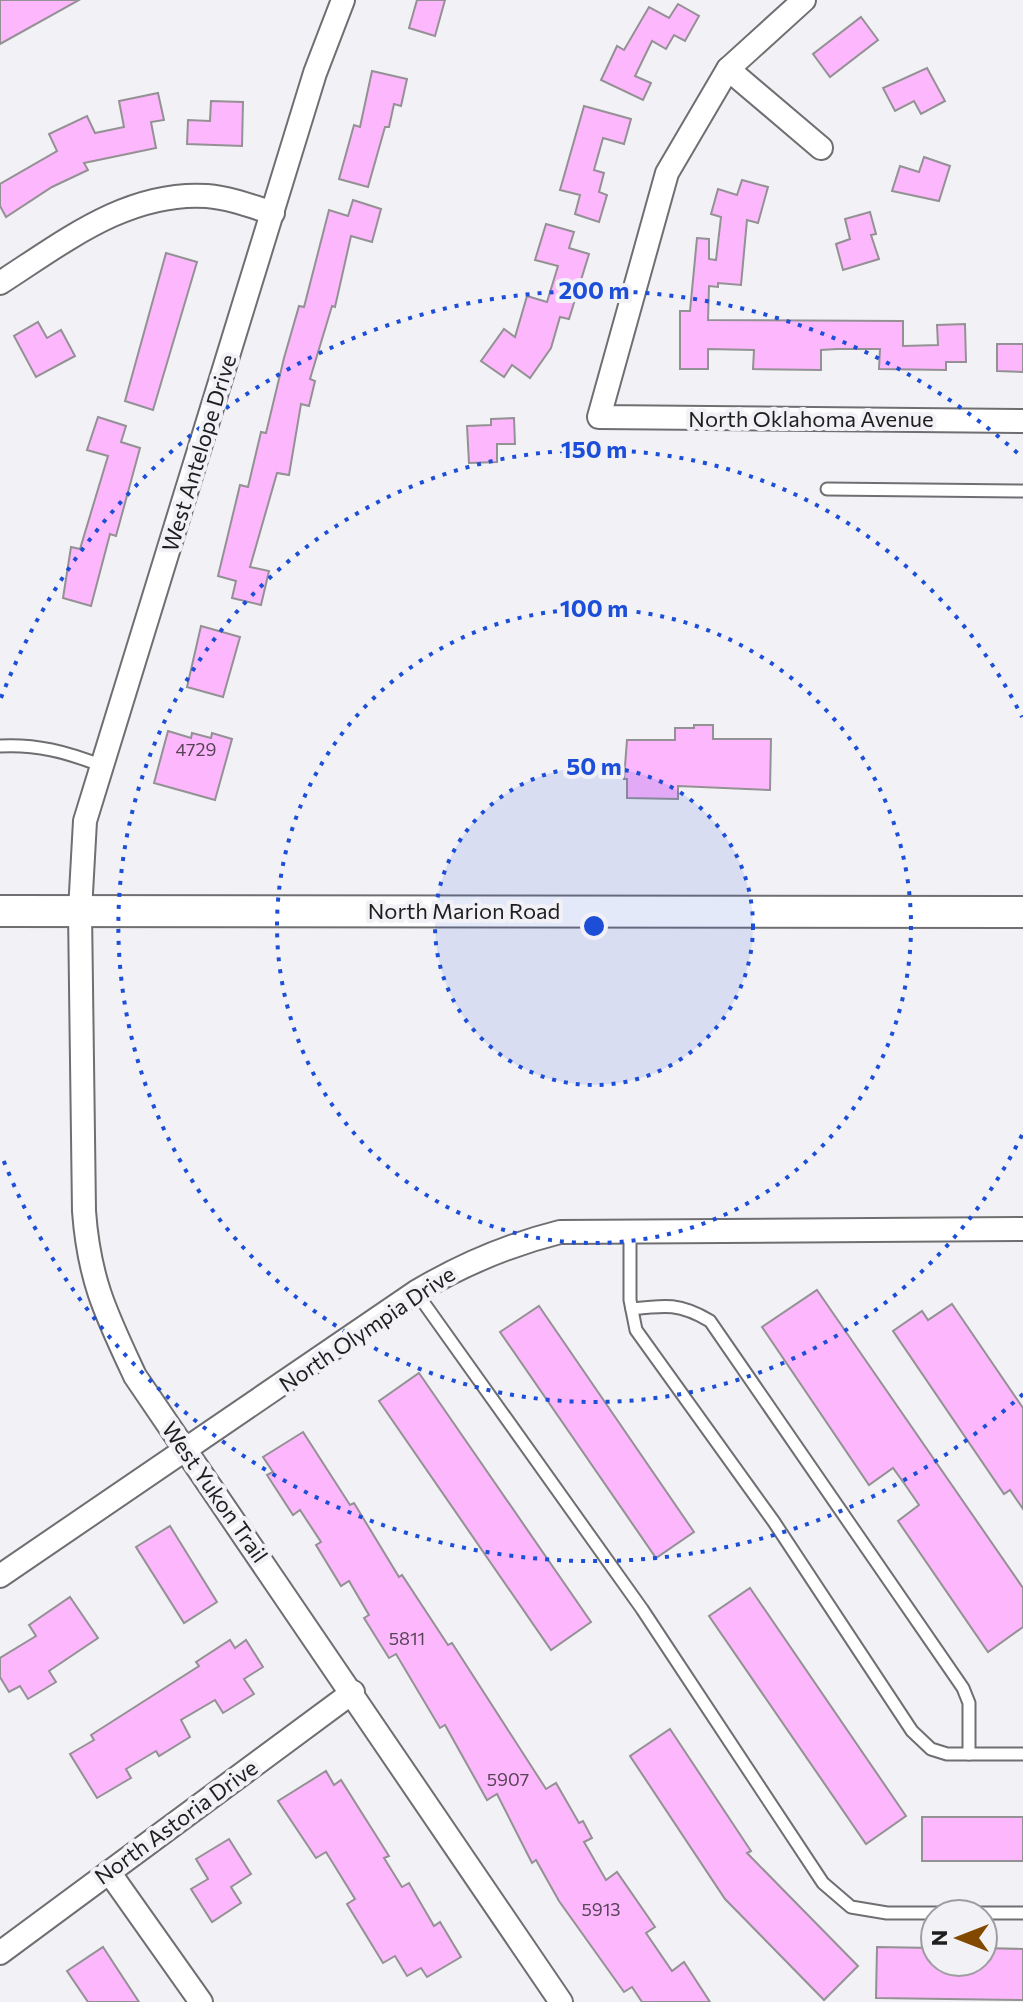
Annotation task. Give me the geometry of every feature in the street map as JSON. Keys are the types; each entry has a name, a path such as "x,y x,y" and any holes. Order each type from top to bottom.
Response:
{"main road":[{"name":"North Marion Road","path":"0,911 1023,912"}],"street":[{"name":"West Antelope Drive","path":"80,911 85,821 100,765 315,73 343,0"},
{"path":"804,0 728,69 821,148"},
{"name":"North Oklahoma Avenue","path":"728,69 667,173 599,417 1023,421"},
{"path":"0,283 91,226 142,202 177,196 208,196 273,213"},
{"name":"West Yukon Trail","path":"80,911 87,1259 103,1309 135,1376 353,1692 561,2002"},
{"name":"North Olympia Drive","path":"0,1576 416,1292 460,1266 516,1243 560,1232 1023,1229"},
{"name":"North Astoria Drive","path":"0,1953 353,1692"},
{"path":"109,1872 201,2002"}],"lane":[{"path":"827,489 1023,491"},
{"path":"0,746 28,744 59,750 100,765"},
{"path":"630,1231 632,1309 636,1330 774,1522 912,1731 931,1749 947,1754 1023,1754"},
{"path":"416,1292 642,1609 823,1883 851,1907 887,1913 1023,1913"},
{"path":"632,1309 688,1308 710,1321 963,1688 969,1703 969,1754"}],"building":[{"path":"0,0 79,0 0,44"},
{"path":"417,0 445,0 435,36 409,28"},
{"path":"678,4 699,16 685,41 674,35 666,49 652,41 635,76 651,83 643,100 601,80 617,46 624,50 649,7 669,18"},
{"path":"861,17 878,40 830,77 813,54"},
{"path":"927,68 945,101 921,114 914,101 895,111 883,88"},
{"path":"372,71 407,79 401,106 394,104 389,127 385,127 368,187 339,179 354,125 360,127"},
{"path":"158,93 164,120 151,122 156,148 84,163 88,170 52,187 6,217 0,206 0,184 57,151 49,134 87,116 95,133 124,127 119,101"},
{"path":"211,101 243,102 242,146 187,144 188,120 210,121"},
{"path":"584,106 631,119 624,144 603,138 594,170 604,173 599,192 607,195 599,222 575,214 580,195 560,190"},
{"path":"924,157 950,166 939,201 892,191 900,166 919,172"},
{"path":"742,180 768,187 758,223 747,220 741,285 718,283 718,287 709,286 708,320 903,321 903,346 938,345 937,325 965,324 966,362 946,362 946,370 879,369 880,349 837,349 821,350 821,370 753,369 754,350 708,349 708,369 680,369 680,311 690,311 697,238 709,239 709,259 716,260 721,217 711,214 718,189 737,195"},
{"path":"353,200 381,209 372,242 351,236 335,307 332,306 310,379 315,381 309,406 301,404 289,475 277,473 250,567 269,571 261,605 232,598 236,581 218,576 240,485 248,487 261,432 266,433 284,358 299,306 304,307 329,210 348,216"},
{"path":"870,212 876,234 871,235 879,259 843,270 836,244 850,239 845,219"},
{"path":"546,224 574,232 569,248 589,254 569,319 560,317 551,348 530,378 512,365 504,377 481,361 504,329 515,337 527,296 547,302 558,266 535,260"},
{"path":"166,253 197,262 153,410 125,401"},
{"path":"38,322 47,338 61,330 75,356 36,377 14,336"},
{"path":"997,344 1023,344 1023,372 997,371"},
{"path":"98,417 126,426 121,442 140,448 116,536 110,534 91,606 63,598 71,547 80,549 108,456 87,450"},
{"path":"514,418 515,444 497,444 497,462 469,463 467,426 491,425 491,419"},
{"path":"201,626 240,637 223,697 187,687"},
{"path":"694,725 713,725 713,739 771,739 770,790 678,786 678,799 627,798 627,779 624,779 627,740 675,740 675,728 694,728"},
{"path":"168,731 191,738 192,733 211,738 212,733 232,739 215,800 154,783"},
{"path":"817,1290 1023,1588 1023,1627 988,1652 898,1521 919,1505 906,1486 893,1468 869,1485 762,1327"},
{"path":"952,1304 1023,1408 1023,1509 1010,1490 1004,1494 893,1331 922,1311 928,1320"},
{"path":"539,1306 694,1532 656,1558 500,1332"},
{"path":"419,1373 591,1622 551,1650 379,1401"},
{"path":"303,1432 350,1505 354,1503 399,1577 402,1575 448,1645 452,1643 546,1789 556,1783 579,1823 583,1821 592,1838 584,1842 606,1880 617,1872 655,1927 646,1933 672,1971 684,1962 710,2002 642,2002 632,1987 624,1992 559,1901 536,1860 532,1863 497,1794 487,1800 445,1725 440,1728 396,1654 389,1658 364,1618 369,1615 349,1581 341,1586 316,1545 321,1542 300,1510 293,1515 267,1475 273,1472 263,1457"},
{"path":"170,1526 217,1602 184,1623 136,1547"},
{"path":"750,1588 906,1816 866,1844 709,1616"},
{"path":"70,1597 98,1638 49,1671 56,1682 28,1699 20,1686 9,1692 0,1677 0,1658 36,1636 29,1625"},
{"path":"230,1640 235,1648 246,1640 263,1667 244,1679 254,1694 223,1713 215,1700 181,1720 190,1737 159,1756 156,1751 126,1769 131,1778 97,1798 70,1754 94,1740 91,1735 199,1666 196,1662"},
{"path":"670,1729 751,1851 747,1853 858,1966 824,2000 725,1899 630,1756"},
{"path":"326,1771 334,1785 341,1780 389,1856 384,1858 402,1887 409,1883 434,1926 440,1922 461,1957 427,1977 421,1968 407,1976 395,1956 383,1963 347,1904 355,1899 326,1852 316,1858 278,1801"},
{"path":"922,1817 1023,1817 1023,1861 922,1861"},
{"path":"229,1839 251,1874 231,1887 241,1903 212,1922 191,1889 208,1879 196,1859"},
{"path":"103,1947 139,2002 88,2002 67,1971"},
{"path":"877,1947 919,1948 919,1978 999,1978 999,1948 1023,1949 1023,2000 876,1998"}]}
